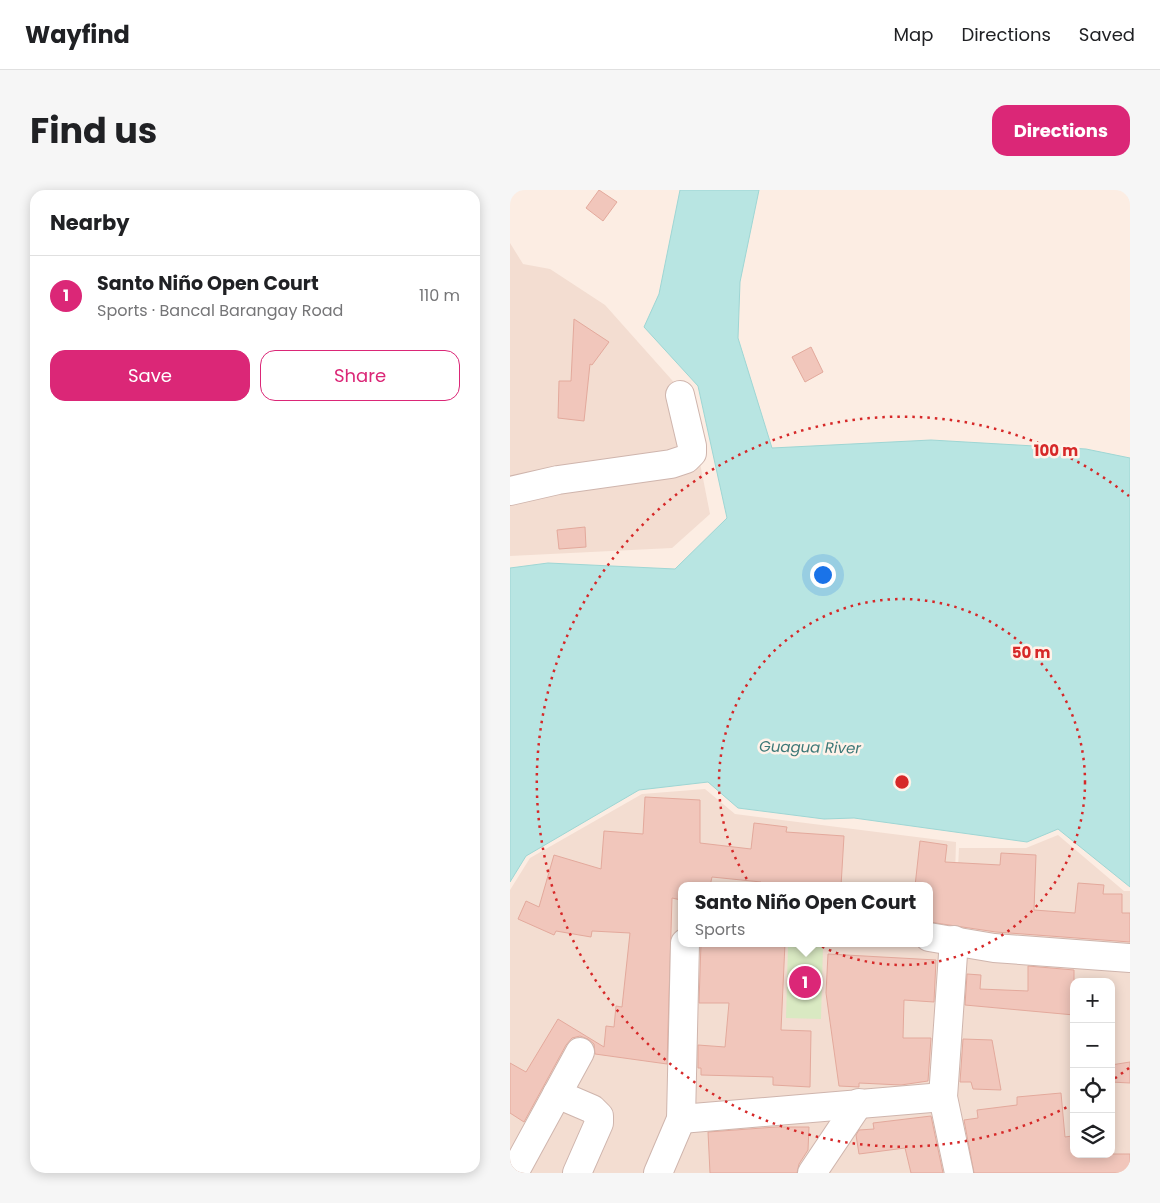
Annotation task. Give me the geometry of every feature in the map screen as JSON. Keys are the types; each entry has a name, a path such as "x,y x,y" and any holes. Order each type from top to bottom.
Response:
{"street":[{"path":"510,491 558,480 671,464 686,459 692,453 680,395"},
{"path":"959,1173 943,1097 941,939 985,947 1130,958"},
{"path":"658,1173 681,1119 685,947"},
{"path":"514,1173 580,1052"},
{"path":"557,1094 592,1109 599,1116 599,1122 577,1173"},
{"path":"681,1119 943,1097"},
{"path":"812,1173 859,1103"}],"shaded area":[{"path":"510,243 523,264 550,269 605,305 687,397 710,514 672,548 510,556"},
{"path":"705,789 735,814 956,842 953,944 933,942 933,882 678,882 678,947 680,947 676,1118 652,1173 510,1173 510,890 530,858 642,794"},
{"path":"1058,835 1124,891 1130,891 1130,1173 969,1173 956,1109 953,965 959,848 1026,848"},
{"path":"692,947 932,947 950,949 942,1102 688,1109"},
{"path":"946,1108 959,1173 663,1173 684,1124"}],"green space":[{"path":"788,947 823,947 821,1019 786,1018"}],"water":[{"name":"Guagua River","path":"680,190 759,190 740,282 738,338 772,448 931,440 1086,449 1130,458 1130,887 1058,829 1027,842 854,818 824,819 738,808 708,782 639,790 526,856 510,882 510,568 548,563 675,569 727,518 698,386 644,327 659,294"}],"building":[{"path":"599,190 617,202 603,221 586,208"},
{"path":"574,319 609,342 592,365 590,364 584,421 558,418 559,381 571,381"},
{"path":"811,347 823,372 805,382 792,357"},
{"path":"585,527 586,547 559,549 557,530"},
{"path":"645,797 700,800 700,843 751,849 754,823 787,827 786,832 844,836 841,882 761,882 712,877 711,882 678,882 678,899 672,898 667,1064 595,1054 594,1044 588,1039 580,1036 572,1038 566,1045 524,1122 510,1113 510,1063 526,1072 558,1019 604,1047 606,1026 614,1027 616,1006 622,1007 630,933 592,931 591,937 556,931 554,935 518,919 526,901 539,907 554,855 601,869 604,831 643,834"},
{"path":"920,841 947,845 945,862 1000,865 1001,853 1036,855 1034,910 1075,913 1078,883 1104,885 1103,894 1122,894 1122,913 1130,913 1130,942 996,932 933,923 933,882 915,882"},
{"path":"701,947 785,947 781,1030 811,1031 810,1087 773,1085 773,1077 701,1075 701,1068 698,1068 698,1045 725,1047 729,1003 699,1003"},
{"path":"828,954 936,960 934,1002 904,1000 903,1038 931,1038 928,1081 901,1085 859,1083 859,1087 839,1086 826,993"},
{"path":"1028,966 1074,970 1074,978 1070,978 1070,1015 965,1005 967,974 981,975 980,989 1028,991"},
{"path":"963,1039 992,1040 1001,1090 973,1089 971,1082 960,1082"},
{"path":"1130,1062 1130,1083 1115,1082 1115,1064"},
{"path":"1061,1093 1065,1137 1070,1136 1070,1158 1115,1158 1115,1154 1130,1154 1130,1173 974,1173 964,1120 978,1118 977,1110 1017,1105 1017,1097"},
{"path":"931,1116 943,1173 911,1173 905,1148 859,1154 856,1135 859,1130 874,1129 873,1123"},
{"path":"776,1127 809,1127 808,1150 799,1164 797,1173 710,1173 708,1132"}],"place":[{"name":"Santo Niño Open Court","path":"805,982"}]}
